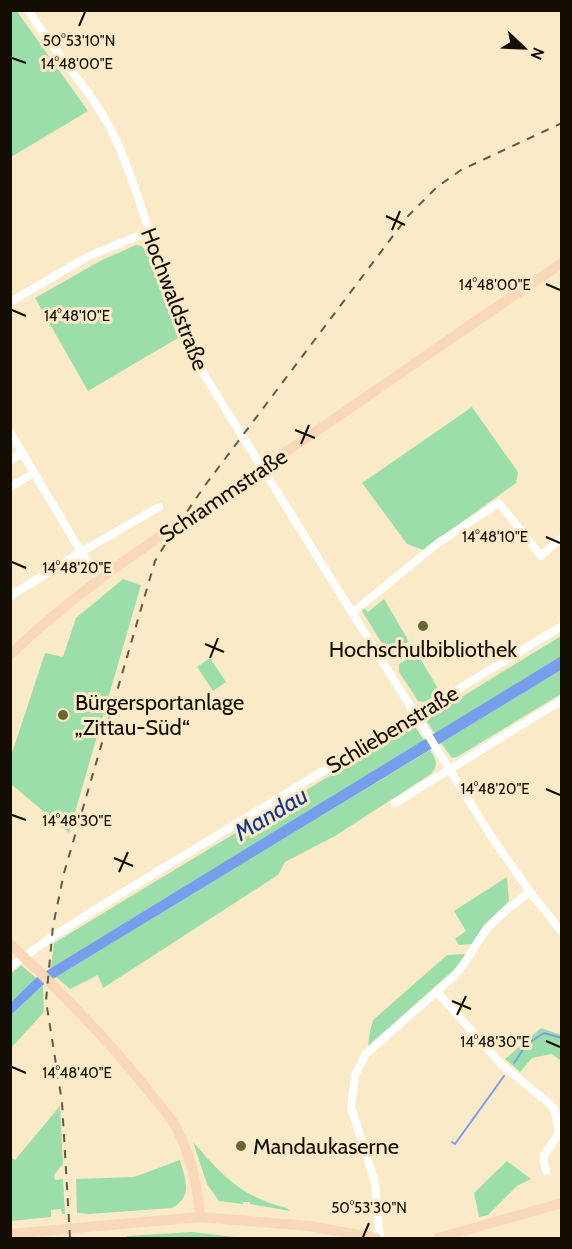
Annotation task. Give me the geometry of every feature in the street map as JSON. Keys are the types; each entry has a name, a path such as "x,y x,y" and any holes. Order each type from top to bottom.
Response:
{"main road":[{"name":"Schrammstraße","path":"10,655 44,623 99,580 561,263"},
{"path":"10,944 65,995 126,1062 175,1126 192,1166 200,1217"},
{"path":"438,1239 467,1235 561,1203"},
{"path":"10,1234 37,1235 100,1225 200,1217 309,1226 378,1239"}],"street":[{"name":"Hochwaldstraße","path":"28,10 42,33 108,123 124,160 190,350 441,757 530,892 561,932"},
{"path":"10,302 89,256 148,232"},
{"path":"10,432 99,580"},
{"path":"10,460 22,453"},
{"path":"10,488 34,474"},
{"path":"352,613 438,543 499,503 541,556 561,537"},
{"path":"10,596 159,507"},
{"name":"Schliebenstraße","path":"10,967 26,959 105,903 561,626"},
{"path":"395,803 561,700"},
{"path":"378,1239 375,1183 351,1107 355,1075 366,1054 461,969 495,920 530,892"},
{"path":"437,992 502,1065 555,1110 560,1133 543,1157 546,1172"}],"green space":[{"path":"16,10 88,111 11,157 10,11"},
{"path":"136,245 147,251 178,338 88,391 35,298 102,260"},
{"path":"472,407 518,472 516,483 423,550 407,544 362,483"},
{"name":"Bürgersportanlage „Zittau-Süd“","path":"123,579 141,585 69,833 11,784 11,756 45,653 63,657 76,618"},
{"path":"384,599 408,642 393,651 386,650 362,611 364,608 368,612"},
{"path":"561,636 561,656 435,734 427,722 429,717"},
{"path":"417,653 440,692 425,702 418,701 399,672 399,664"},
{"path":"210,658 226,682 213,691 197,667"},
{"path":"561,670 561,694 457,757 452,758 441,743"},
{"path":"410,727 416,728 424,740 51,968 54,943"},
{"path":"430,750 436,762 431,774 335,836 285,862 278,875 103,988 98,975 70,989 56,977"},
{"path":"507,877 509,901 484,925 472,944 459,945 455,939 466,931 454,911"},
{"path":"466,954 456,968 368,1046 373,1020 447,955"},
{"path":"21,965 36,978 11,1002 11,974"},
{"path":"43,985 44,1012 11,1048 11,1015"},
{"path":"541,1028 561,1035 561,1061 552,1054 532,1058 520,1072 505,1059"},
{"path":"60,1106 63,1164 54,1175 55,1180 63,1179 65,1214 62,1214 61,1209 51,1210 51,1217 11,1221 11,1158 15,1160"},
{"path":"193,1142 234,1184 257,1198 290,1211 250,1204 250,1202 243,1202 243,1204 219,1201 207,1184"},
{"path":"180,1160 186,1193 172,1208 77,1213 76,1179 134,1177"},
{"path":"507,1161 531,1179 517,1186 488,1215 479,1217 474,1193"},
{"path":"192,1232 243,1238 126,1238 127,1236"}],"water":[{"path":"561,656 561,670 43,985 11,1015 11,1002 36,978 51,968"}],"waterway":[{"path":"514,1063 527,1044 544,1033 562,1038"},
{"path":"452,1142 455,1144 504,1076"}],"railway":[{"path":"70,1238 62,1102 46,1001 53,926 64,873 155,561 206,484 408,216 437,187 461,170 562,123"}],"place":[{"name":"Hochschulbibliothek","path":"423,626"},
{"name":"Bürgersportanlage „Zittau-Süd“","path":"63,715"},
{"name":"Mandaukaserne","path":"241,1146"}],"water label":[{"name":"Mandau","path":"271,814"}]}
